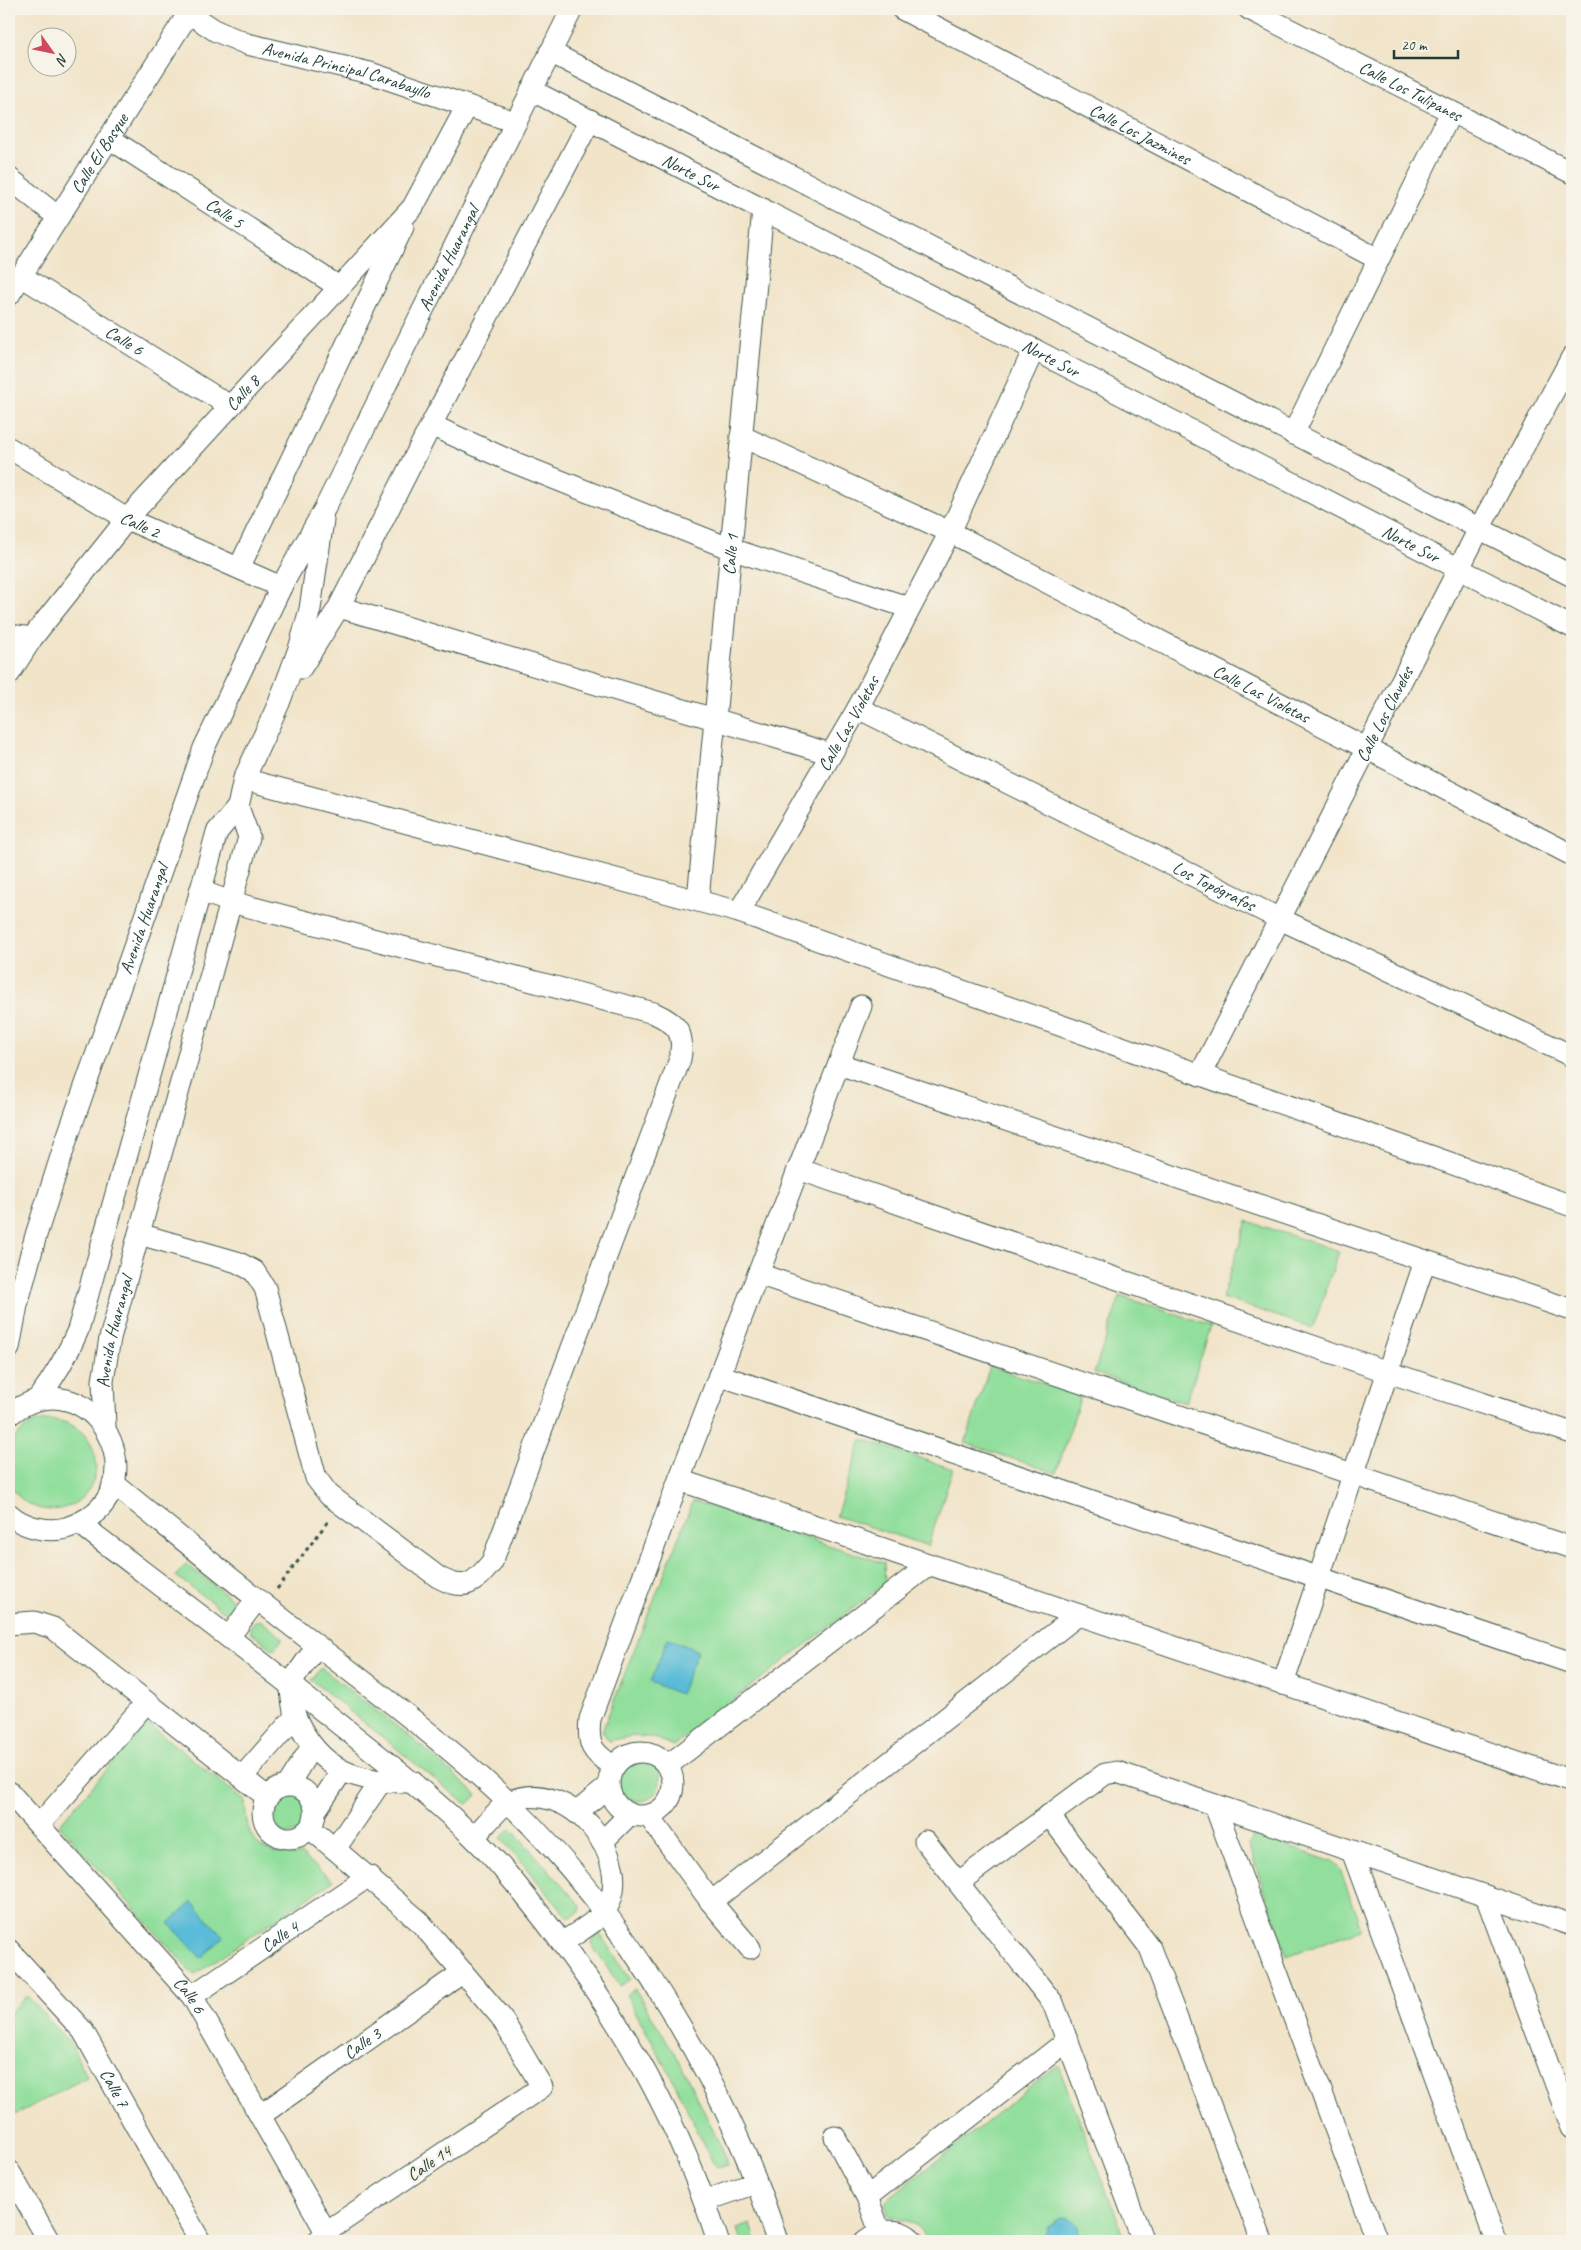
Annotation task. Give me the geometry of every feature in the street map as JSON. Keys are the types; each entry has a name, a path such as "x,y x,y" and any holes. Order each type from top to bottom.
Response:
{"street":[{"name":"Avenida Huarangal","path":"9,1348 17,1305 53,1182 173,832 204,748 281,587 325,508 572,9"},
{"name":"Calle Los Jazmines","path":"902,9 1378,260"},
{"name":"Calle Los Tulipanes","path":"1248,9 1572,172"},
{"name":"Avenida Principal Carabayllo","path":"186,11 216,31 247,44 370,73 515,122"},
{"name":"Calle El Bosque","path":"9,295 186,11"},
{"path":"550,52 1478,530 1572,576"},
{"name":"Norte Sur","path":"531,90 1572,627"},
{"name":"Calle 8","path":"9,674 32,638 127,518 413,206 467,106"},
{"path":"1293,434 1451,112"},
{"path":"279,703 339,607 431,425 590,120"},
{"name":"Calle 5","path":"108,138 339,287"},
{"path":"9,178 58,217"},
{"path":"239,568 413,206"},
{"name":"Calle 1","path":"698,899 763,209"},
{"name":"Calle 6","path":"21,276 230,406"},
{"name":"Calle Las Violetas","path":"739,912 858,708 950,532 1034,349"},
{"name":"Calle Los Claveles","path":"1200,1075 1478,530 1572,357"},
{"path":"431,425 508,460 731,549 910,608"},
{"name":"Calle Las Violetas","path":"741,436 950,532 1572,855"},
{"name":"Calle 2","path":"9,448 127,518 281,587"},
{"name":"Avenida Huarangal","path":"37,1400 52,1381 67,1356 78,1330 217,832 238,807 244,778 279,703 300,646 310,610 325,508"},
{"path":"339,607 714,721 831,754"},
{"path":"9,635 32,638"},
{"name":"Los Topógrafos","path":"858,708 1280,919 1572,1056"},
{"path":"244,778 698,899 739,912 1572,1206"},
{"name":"Avenida Huarangal","path":"104,1426 102,1381 110,1338 249,837 238,807"},
{"path":"139,1234 237,1262 254,1271 266,1288 316,1478 330,1495 341,1504 438,1577 452,1585 466,1585 480,1577 492,1562 680,1059 683,1044 679,1030 668,1020 654,1013 231,902 200,891"},
{"path":"750,1948 639,1815 615,1803 611,1776 589,1743 590,1719 678,1480 862,1006"},
{"path":"839,1064 1572,1310"},
{"path":"798,1169 1388,1372 1572,1433"},
{"path":"1283,1684 1425,1261"},
{"path":"758,1274 1572,1548"},
{"path":"719,1375 1572,1663"},
{"path":"9,1415 18,1408 37,1400 56,1399 74,1403 91,1412 104,1426 113,1444 116,1463 114,1483 106,1499 94,1513 79,1523 62,1529 46,1530 29,1526 9,1514"},
{"path":"678,1480 1572,1781"},
{"path":"114,1483 261,1602 435,1738 508,1803 604,1912 649,1975 713,2088 778,2240"},
{"path":"79,1523 290,1684 413,1782 474,1837 521,1890 609,2009 651,2079 680,2139 705,2201 718,2241"},
{"path":"667,1766 929,1565"},
{"path":"229,1637 261,1602"},
{"path":"712,1902 1078,1615"},
{"path":"9,1624 34,1622 53,1628 267,1797"},
{"path":"317,1646 290,1684 296,1717 312,1746 326,1760 342,1771 380,1783 413,1782"},
{"path":"39,1825 146,1703"},
{"path":"242,1777 296,1717"},
{"path":"288,1785 312,1746"},
{"path":"577,1812 611,1776 621,1759 630,1754 640,1752 651,1753 660,1758 667,1766 673,1780 671,1796 662,1808 639,1815 602,1842"},
{"path":"342,1771 313,1819 304,1834 289,1839 274,1833 264,1820 264,1804 267,1797 280,1787 288,1785 298,1787 307,1792 313,1800 313,1819 335,1849 369,1876 419,1921 463,1972"},
{"path":"959,1882 1105,1774 1117,1772 1572,1925"},
{"path":"335,1849 380,1783"},
{"name":"Calle 6","path":"9,1792 192,1996 261,2115 322,2237"},
{"path":"474,1837 508,1803 533,1796 555,1801 577,1812 602,1842 611,1861 614,1887 604,1912 562,1943"},
{"path":"1215,1806 1377,2241"},
{"path":"1049,1816 1150,1948 1262,2241"},
{"path":"925,1841 1053,2003 1143,2241"},
{"path":"1352,1851 1496,2241"},
{"name":"Calle 4","path":"192,1996 369,1876"},
{"path":"1486,1896 1572,2128"},
{"name":"Calle 7","path":"9,1950 83,2031 200,2241"},
{"name":"Calle 14","path":"322,2237 542,2087 501,2017 463,1972"},
{"name":"Calle 3","path":"261,2115 463,1972"},
{"path":"867,2197 1068,2040"},
{"path":"835,2137 867,2197 873,2237 891,2231 901,2233 913,2241"},
{"path":"9,2171 49,2241"},
{"path":"705,2201 755,2183"}],"path":[{"path":"261,1602 341,1504"}],"green space":[{"path":"1247,1221 1339,1251 1313,1328 1222,1298"},
{"path":"1120,1296 1211,1326 1186,1403 1094,1373"},
{"path":"990,1366 1081,1396 1056,1473 965,1443"},
{"path":"51,1420 68,1423 83,1433 93,1448 96,1465 93,1482 83,1497 68,1507 51,1510 34,1507 19,1497 9,1482 6,1465 9,1448 19,1433 34,1423"},
{"path":"862,1439 953,1469 928,1546 836,1516"},
{"path":"693,1501 884,1563 885,1584 673,1746 657,1739 642,1736 609,1741 602,1731"},
{"path":"186,1564 233,1600 234,1606 230,1611 223,1611 176,1576"},
{"path":"260,1620 283,1638 274,1650 251,1633 250,1627 255,1621"},
{"path":"321,1668 418,1743 477,1795 467,1805 311,1680"},
{"path":"147,1723 245,1801 248,1828 258,1844 276,1853 302,1855 333,1881 194,1975 59,1825"},
{"path":"639,1759 654,1765 660,1780 654,1795 639,1801 624,1795 618,1780 624,1765"},
{"path":"288,1792 303,1798 309,1813 303,1828 288,1834 273,1828 267,1813 273,1798"},
{"path":"511,1828 581,1906 580,1912 568,1918 501,1838"},
{"path":"1257,1836 1333,1862 1340,1869 1361,1929 1287,1956 1248,1844 1251,1838"},
{"path":"600,1934 630,1979 620,1986 591,1944 592,1939"},
{"path":"635,1989 680,2062 727,2159 727,2165 718,2168 713,2163 670,2074 626,1995"},
{"path":"27,1996 72,2046 87,2077 9,2118 9,2013"},
{"path":"1058,2065 1126,2241 928,2241 916,2224 888,2215 885,2202"},
{"path":"751,2224 756,2241 741,2241 737,2229"}],"water":[{"path":"668,1638 698,1651 680,1694 650,1682"},
{"path":"192,1902 224,1937 201,1958 169,1923"},
{"path":"1061,2218 1066,2218 1077,2225 1079,2232 1075,2241 1043,2241 1048,2226"}]}
